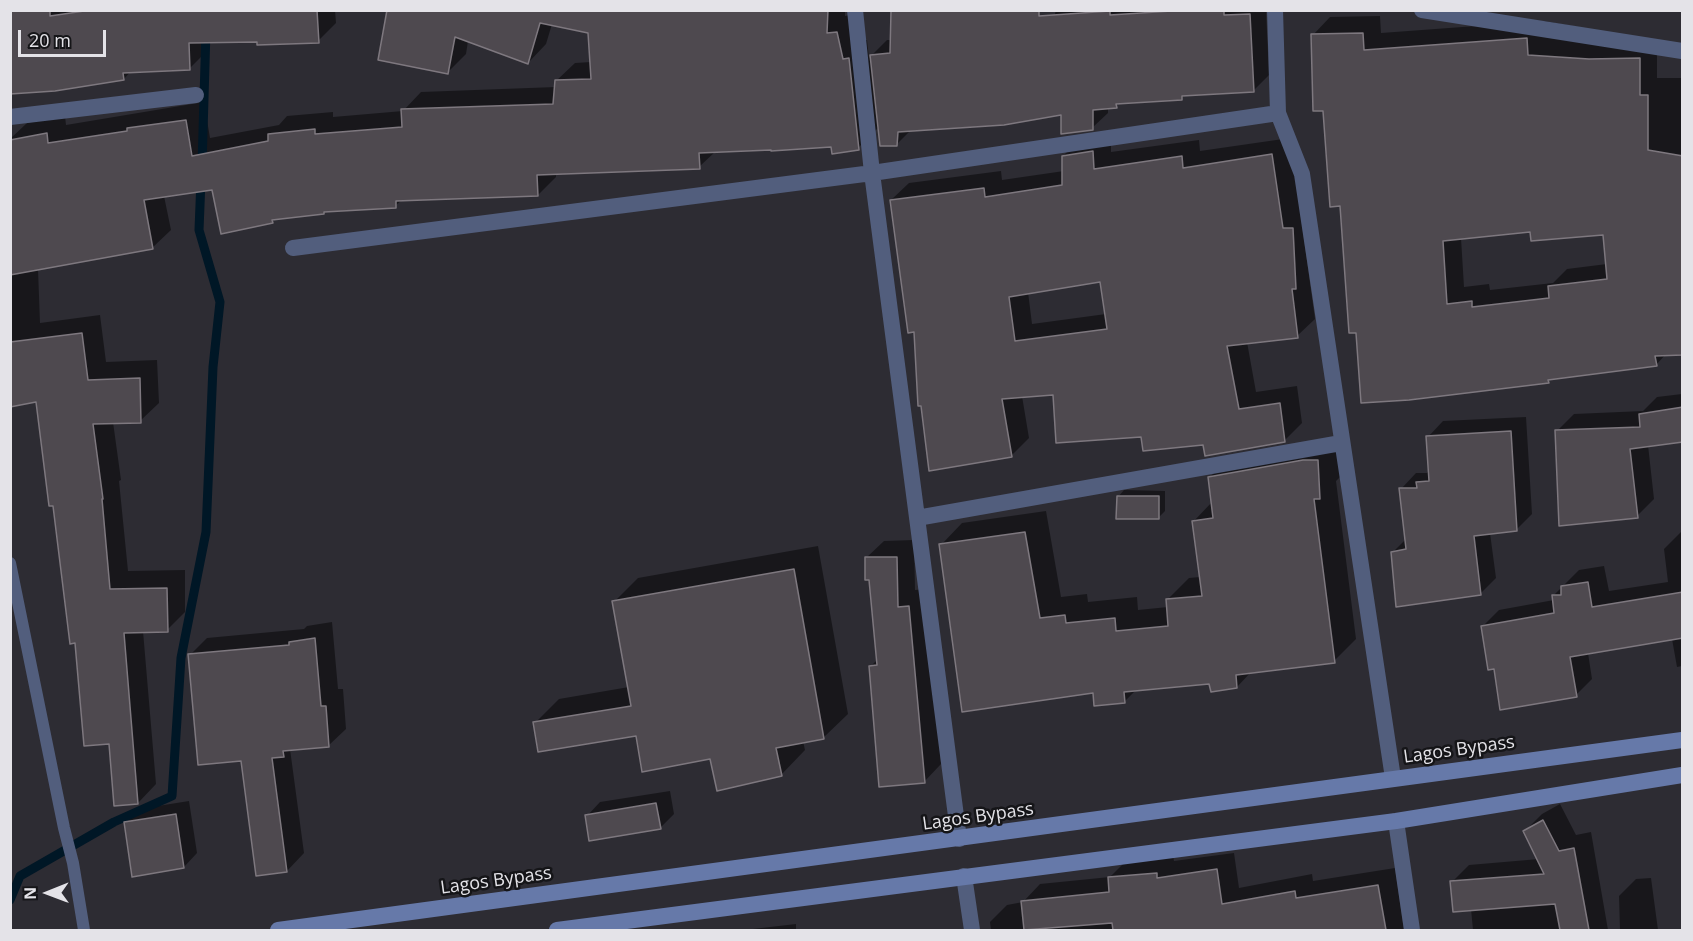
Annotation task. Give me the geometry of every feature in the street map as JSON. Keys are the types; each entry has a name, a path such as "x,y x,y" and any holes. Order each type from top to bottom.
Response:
{"main road":[{"name":"Lagos Bypass","path":"278,930 1683,740"},
{"path":"557,930 1396,821 1683,775"}],"street":[{"path":"855,10 872,173 959,839"},
{"path":"1275,10 1278,113 1302,174 1393,778"},
{"path":"1422,10 1683,51"},
{"path":"10,117 196,95"},
{"path":"293,248 872,173 1278,113"},
{"path":"917,518 1341,443"},
{"path":"1396,821 1412,930"},
{"path":"964,876 972,930"}],"lane":[{"path":"10,563 73,863 84,930"}],"building":[{"path":"10,10 50,10 50,16 91,10 317,10 319,43 257,45 257,42 189,43 190,70 123,73 124,80 55,91 10,94"},
{"path":"387,10 828,10 827,33 837,32 843,59 849,58 859,150 832,154 831,147 699,153 700,169 537,175 538,196 396,201 396,208 324,212 324,214 272,220 273,223 221,234 212,190 144,200 153,249 10,275 10,140 47,133 48,143 127,131 127,128 186,120 192,156 268,141 268,134 315,129 315,134 402,127 401,109 553,104 555,80 591,79 588,33 540,23 528,64 455,37 448,74 378,60"},
{"path":"1039,10 1039,16 1110,11 1110,15 1187,10 1224,10 1224,15 1250,14 1254,92 1182,96 1182,100 1116,104 1117,108 1093,110 1093,130 1061,134 1061,115 1004,125 898,132 897,146 880,146 870,55 890,53 891,11"},
{"path":"1363,33 1364,50 1527,38 1528,55 1589,59 1640,58 1640,95 1648,95 1648,150 1683,156 1683,355 1655,356 1657,366 1548,380 1549,383 1409,400 1361,403 1356,333 1349,333 1340,206 1330,207 1323,111 1313,111 1311,34","holes":["1530,232 1531,241 1603,235 1607,279 1548,286 1549,298 1472,307 1472,301 1447,304 1443,241"]},
{"path":"1093,151 1094,169 1182,156 1183,168 1272,154 1283,228 1293,228 1296,289 1292,289 1298,338 1227,346 1239,409 1280,403 1285,442 1205,456 1203,445 1143,451 1141,437 1056,443 1053,395 1002,399 1012,457 929,471 921,406 918,406 914,332 908,333 890,200 984,188 985,197 1062,185 1062,156","holes":["1100,282 1107,329 1015,341 1009,297"]},
{"path":"82,333 88,380 140,378 141,423 93,424 103,499 110,589 167,588 168,632 124,633 138,804 114,806 109,744 84,746 75,643 70,644 53,506 49,506 36,402 10,407 10,342"},
{"path":"1683,407 1683,442 1630,449 1638,518 1559,526 1555,430 1640,427 1639,414"},
{"path":"1511,431 1517,531 1474,536 1481,595 1396,607 1391,552 1406,549 1399,488 1417,488 1416,482 1429,481 1426,436"},
{"path":"1303,460 1318,460 1320,499 1314,499 1335,663 1236,675 1237,688 1211,692 1209,684 1124,692 1125,703 1094,706 1093,693 962,712 939,544 1025,532 1040,618 1065,615 1066,623 1115,618 1116,631 1168,626 1166,599 1202,596 1192,521 1213,518 1208,477"},
{"path":"1117,496 1159,496 1159,519 1116,519"},
{"path":"865,557 897,557 898,607 909,606 925,783 879,787 869,666 877,665 869,580 865,580"},
{"path":"794,569 824,739 776,748 782,776 717,791 710,759 642,772 636,736 538,752 533,722 631,706 612,601"},
{"path":"1588,582 1592,607 1683,592 1683,638 1570,657 1577,697 1500,710 1494,669 1488,670 1481,626 1554,613 1552,595 1561,595 1561,586"},
{"path":"315,638 321,706 326,706 329,747 283,751 284,757 272,758 287,872 256,876 241,761 198,765 188,654 289,645 289,642"},
{"path":"656,803 661,829 589,841 585,815"},
{"path":"176,814 184,868 132,877 124,822"},
{"path":"1543,820 1559,851 1574,848 1589,930 1560,930 1555,904 1453,912 1450,881 1544,874 1523,831"},
{"path":"1217,869 1222,904 1295,891 1296,898 1378,885 1386,930 1113,930 1112,923 1024,930 1021,901 1109,892 1108,877 1157,873 1157,878"}],"waterway":[{"path":"202,166 206,30"},
{"path":"10,900 20,876 114,822 172,796 181,658 206,532 213,367 220,302 199,230 201,180"}]}
